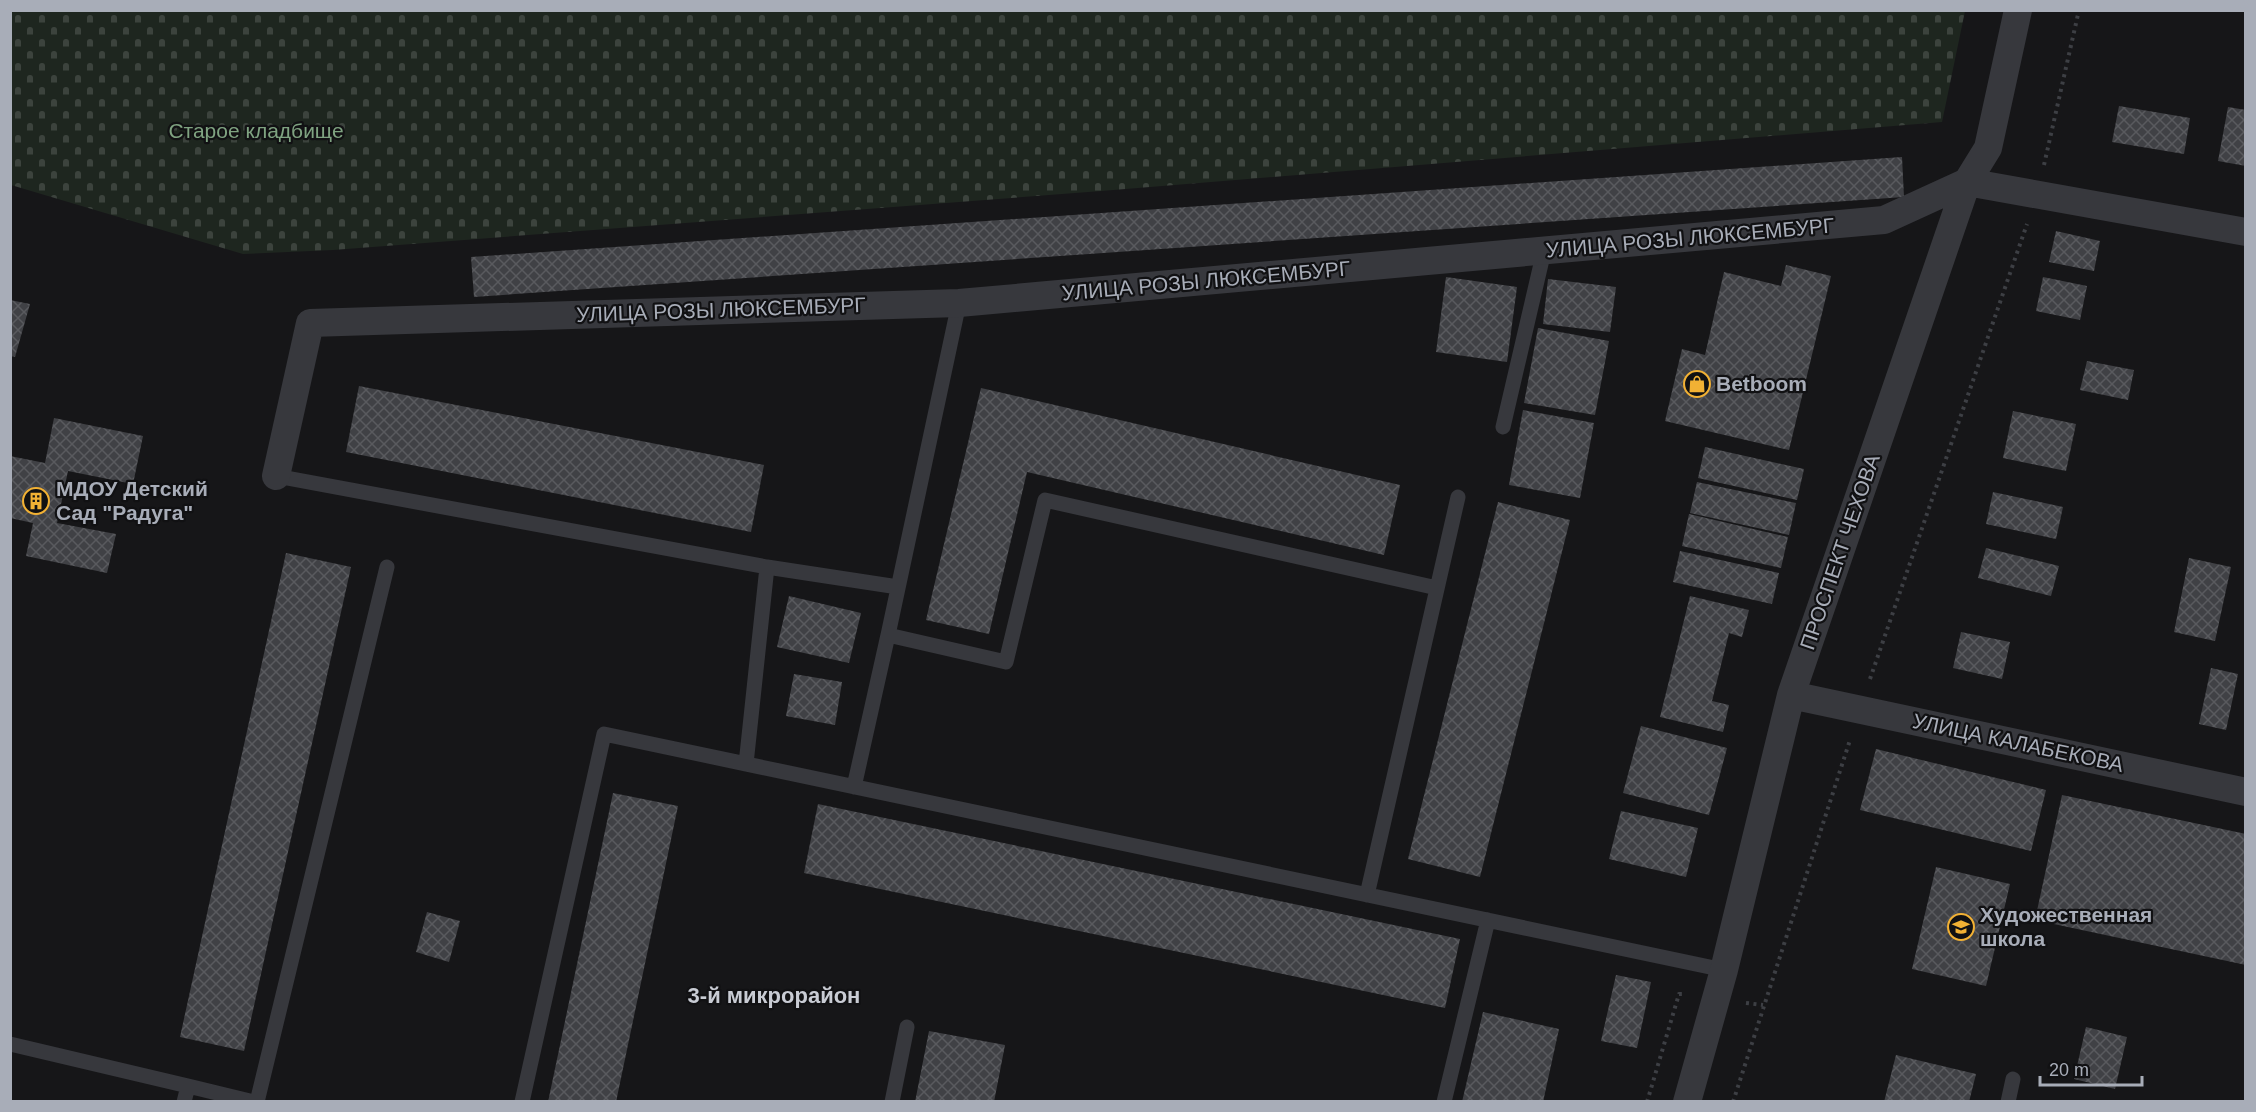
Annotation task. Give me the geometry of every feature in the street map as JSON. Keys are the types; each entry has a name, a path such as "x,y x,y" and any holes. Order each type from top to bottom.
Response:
{"street":[{"name":"ПРОСПЕКТ ЧЕХОВА","path":"1687,1101 1724,970 1791,694 1967,182 1988,148 2018,10"},
{"path":"1967,182 2246,231"},
{"name":"УЛИЦА РОЗЫ ЛЮКСЕМБУРГ","path":"276,476 309,323 959,303 1884,220 1967,182"},
{"name":"УЛИЦА КАЛАБЕКОВА","path":"1791,694 2246,792"}],"lane":[{"path":"1503,427 1544,251"},
{"path":"854,787 959,303"},
{"path":"276,476 767,567 898,587"},
{"path":"1367,895 1458,497"},
{"path":"888,635 1006,662 1045,500 1437,588"},
{"path":"10,1044 255,1101 387,567"},
{"path":"746,764 767,567"},
{"path":"522,1101 604,734 1724,970"},
{"path":"1444,1101 1488,920"},
{"path":"892,1101 907,1028"},
{"path":"2008,1101 2013,1079"},
{"path":"184,1101 188,1086"}],"path":[{"path":"1733,1101 1860,709 2037,195 2079,10"}],"green space":[{"name":"Старое кладбище","path":"10,11 1965,11 1942,122 1101,191 333,250 243,254 11,185"}],"building":[{"path":"2119,106 2190,118 2184,154 2112,142"},
{"path":"2228,107 2246,110 2246,166 2218,161"},
{"path":"1902,157 1904,197 474,297 471,257"},
{"path":"2056,231 2100,241 2094,271 2049,262"},
{"path":"1786,265 1831,276 1789,450 1665,421 1682,349 1705,355 1724,272 1781,286"},
{"path":"1446,277 1517,287 1507,362 1436,352"},
{"path":"2043,277 2087,286 2080,320 2036,311"},
{"path":"1548,279 1616,287 1610,332 1543,324"},
{"path":"10,300 30,304 15,357 10,356"},
{"path":"1538,328 1609,341 1595,415 1524,403"},
{"path":"2087,361 2134,370 2128,400 2080,390"},
{"path":"359,386 764,465 751,532 346,452"},
{"path":"981,388 1400,485 1384,555 1027,472 989,634 926,620"},
{"path":"1523,410 1594,423 1580,498 1509,485"},
{"path":"2013,411 2076,424 2066,471 2003,458"},
{"name":"МДОУ Детский Сад \"Радуга\"","path":"54,418 143,436 133,484 68,471 57,523 116,534 107,573 26,556 33,523 10,518 10,456 45,463"},
{"path":"1705,447 1804,469 1797,500 1698,478"},
{"path":"1697,482 1796,503 1789,535 1690,513"},
{"path":"1993,492 2063,507 2056,539 1986,524"},
{"path":"1498,502 1570,520 1480,877 1408,859"},
{"path":"1689,514 1788,537 1781,568 1682,546"},
{"path":"1986,548 2059,566 2051,596 1978,578"},
{"path":"1680,551 1779,573 1772,604 1673,582"},
{"path":"286,553 351,567 244,1051 180,1037"},
{"path":"2189,558 2231,567 2215,641 2174,632"},
{"path":"789,596 861,613 849,663 777,647"},
{"path":"1690,596 1749,610 1742,637 1729,633 1712,701 1729,705 1723,732 1660,717"},
{"path":"1961,632 2010,642 2002,679 1953,668"},
{"path":"2211,668 2238,674 2226,730 2199,724"},
{"path":"794,674 842,682 835,725 786,716"},
{"path":"1641,726 1727,748 1709,815 1623,793"},
{"path":"1876,749 2046,790 2031,851 1860,810"},
{"path":"613,793 678,806 616,1102 548,1102"},
{"path":"2062,795 2246,834 2246,965 2035,920"},
{"path":"818,804 1460,939 1445,1008 804,873"},
{"path":"1621,811 1698,828 1686,877 1609,859"},
{"name":"Художественная школа","path":"1936,867 2010,884 1986,986 1912,969"},
{"path":"427,912 460,921 449,962 416,952"},
{"path":"1616,975 1651,982 1637,1048 1601,1041"},
{"path":"1483,1012 1559,1029 1543,1102 1462,1102"},
{"path":"2086,1027 2127,1037 2115,1089 2074,1079"},
{"path":"929,1031 1005,1045 994,1102 915,1102"},
{"path":"1896,1055 1976,1074 1969,1102 1884,1102"}],"place":[{"name":"Betboom","path":"1697,384"},
{"name":"МДОУ Детский Сад \"Радуга\"","path":"36,501"},
{"name":"Художественная школа","path":"1961,927"}],"district":[{"name":"3-й микрорайон","path":"774,995"}]}
